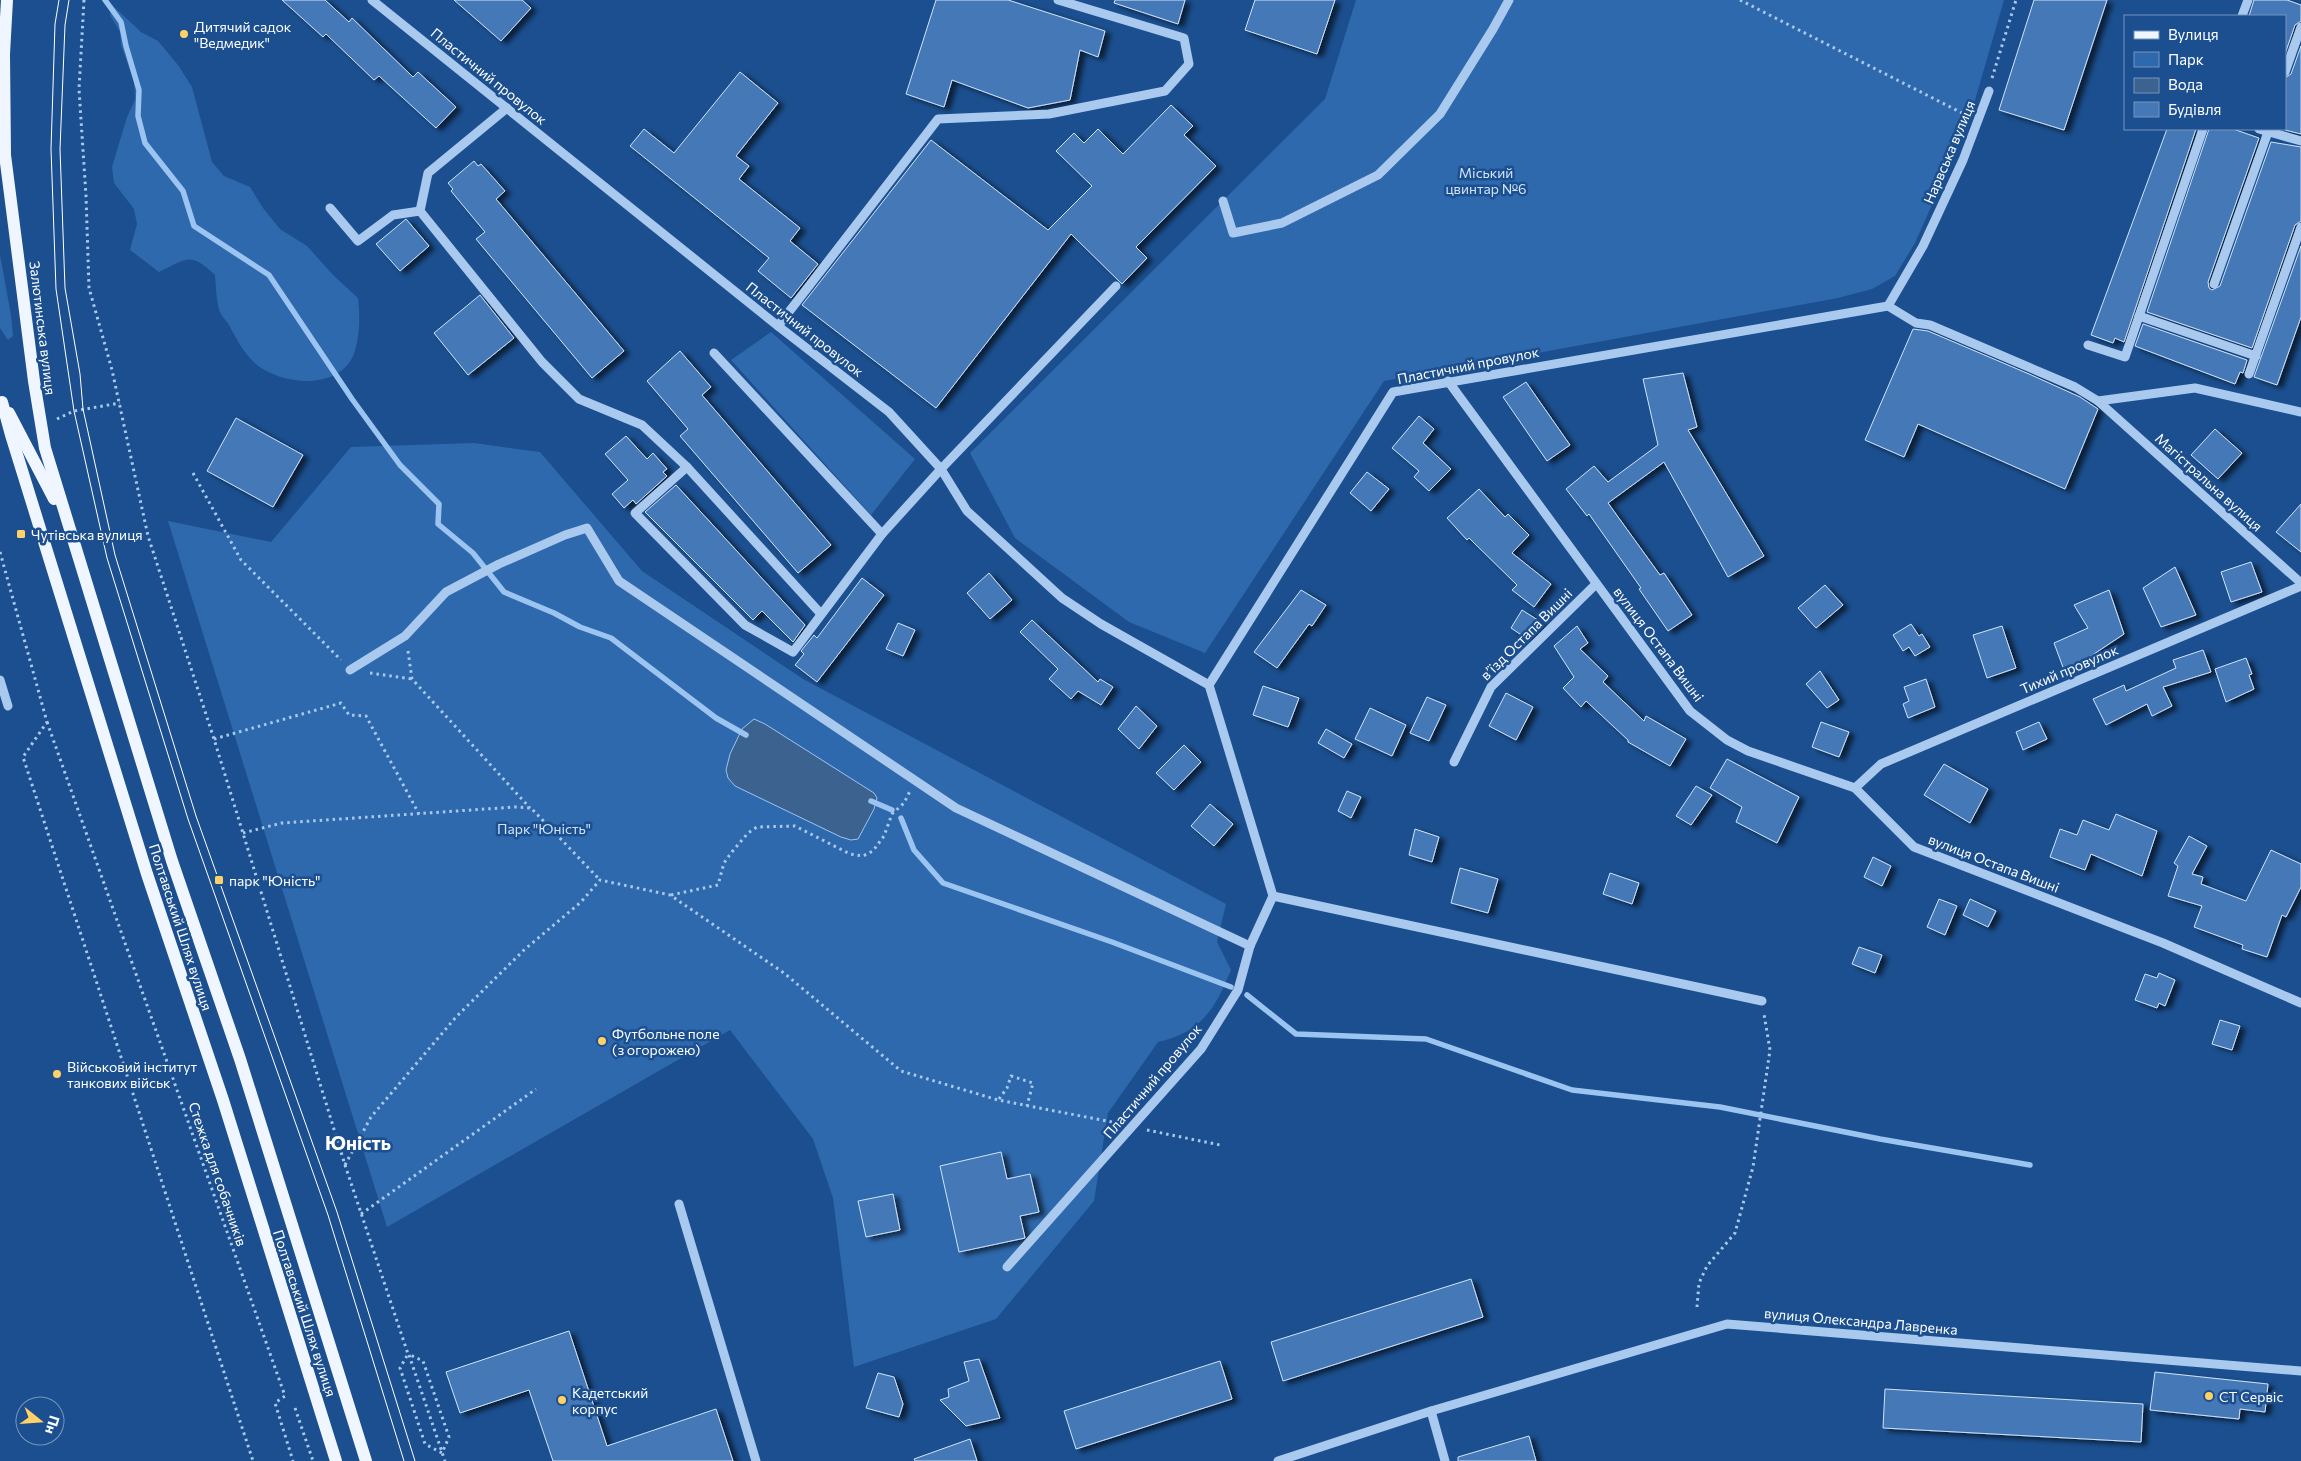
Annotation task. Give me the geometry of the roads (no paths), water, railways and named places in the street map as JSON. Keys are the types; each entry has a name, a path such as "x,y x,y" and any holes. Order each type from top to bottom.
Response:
{"main road":[{"name":"Залютинська вулиця","path":"7,0 4,54 5,155 40,425 45,448 107,650"},
{"name":"Полтавський Шлях вулиця","path":"1,400 20,432 70,528"},
{"name":"Полтавський Шлях вулиця","path":"1,400 10,436 147,874 223,1100 336,1461"},
{"name":"Полтавський Шлях вулиця","path":"107,650 172,861 240,1059 366,1461"}],"street":[{"name":"Пластичний провулок","path":"372,0 778,326 889,412 940,469 967,511 1062,598 1100,624 1210,685 1393,392 1888,306"},
{"path":"778,326 938,119 1049,114 1166,92 1189,64 1184,38 1058,0"},
{"path":"1223,201 1233,233 1282,223 1378,175 1440,114 1493,29 1508,0"},
{"path":"2242,15 2248,0"},
{"path":"2286,69 2301,27"},
{"name":"Нарвська вулиця","path":"1888,306 1923,246 1963,160 1988,91"},
{"path":"420,211 428,173 507,108"},
{"path":"2088,345 2125,357 2203,130"},
{"path":"2214,284 2264,130 2301,141"},
{"path":"330,208 358,241 393,214 420,211"},
{"path":"420,211 542,362 579,399 642,425 687,467 821,614"},
{"path":"2250,374 2301,227"},
{"path":"687,467 635,513 745,625 793,652 882,534 940,469 1116,286"},
{"name":"Магістральна вулиця","path":"1888,306 1916,322 1930,325 2075,387 2098,401 2301,584"},
{"path":"2139,316 2256,356"},
{"path":"714,353 882,534"},
{"name":"вулиця Остапа Вишні","path":"1448,381 1690,711 1727,740 1748,751 1855,788 1914,847 2163,943 2301,1003"},
{"path":"2098,401 2195,388 2301,412"},
{"path":"350,670 405,636 446,592 499,564 565,534 587,528 619,581 956,808 1250,946"},
{"name":"в’їзд Остапа Вишні","path":"1454,762 1491,686 1596,584"},
{"name":"Тихий провулок","path":"1855,788 1881,764 2301,584"},
{"path":"0,680 8,706"},
{"path":"1210,685 1273,896 1762,1001"},
{"name":"Пластичний провулок","path":"1007,1267 1201,1049 1238,990 1250,946 1273,896"},
{"path":"679,1204 756,1461"},
{"name":"вулиця Олександра Лавренка","path":"1278,1461 1432,1411 1727,1324 2301,1371"},
{"path":"1432,1411 1445,1461"}],"water":[{"path":"754,719 765,724 874,793 877,798 874,809 858,839 851,840 841,837 735,786 728,778 726,770 730,754 742,729"}],"waterway":[{"path":"105,0 121,22 139,90 138,116 145,143 183,191 194,226 269,275 352,399 400,465 439,504 438,524 473,553 504,592 554,613 580,627 611,638 716,718 746,735"},
{"path":"871,801 892,810"},
{"path":"901,818 914,850 943,883 1112,942 1231,987"},
{"path":"1247,995 1296,1034 1426,1039 1572,1090 1720,1107 1880,1139 2030,1165"}],"tram line":[{"path":"59,0 55,24 51,149 56,289 74,411 107,558 188,819 328,1215 404,1461"},
{"path":"69,0 65,25 60,149 65,288 80,374 83,409 115,555 196,816 337,1212 415,1461"}],"place":[{"name":"Дитячий садок \"Ведмедик\"","path":"184,34"},
{"name":"Чутівська вулиця","path":"21,534"},
{"name":"парк \"Юність\"","path":"219,880"},
{"name":"Футбольне поле (з огорожею)","path":"602,1041"},
{"name":"Військовий інститут танкових військ","path":"57,1074"},
{"name":"СТ Сервіс","path":"2209,1396"},
{"name":"Кадетський корпус","path":"562,1400"}],"district":[{"name":"Юність","path":"358,1142"}],"park label":[{"name":"Міський цвинтар №6","path":"1486,180"},
{"name":"Парк \"Юність\"","path":"544,828"}]}
